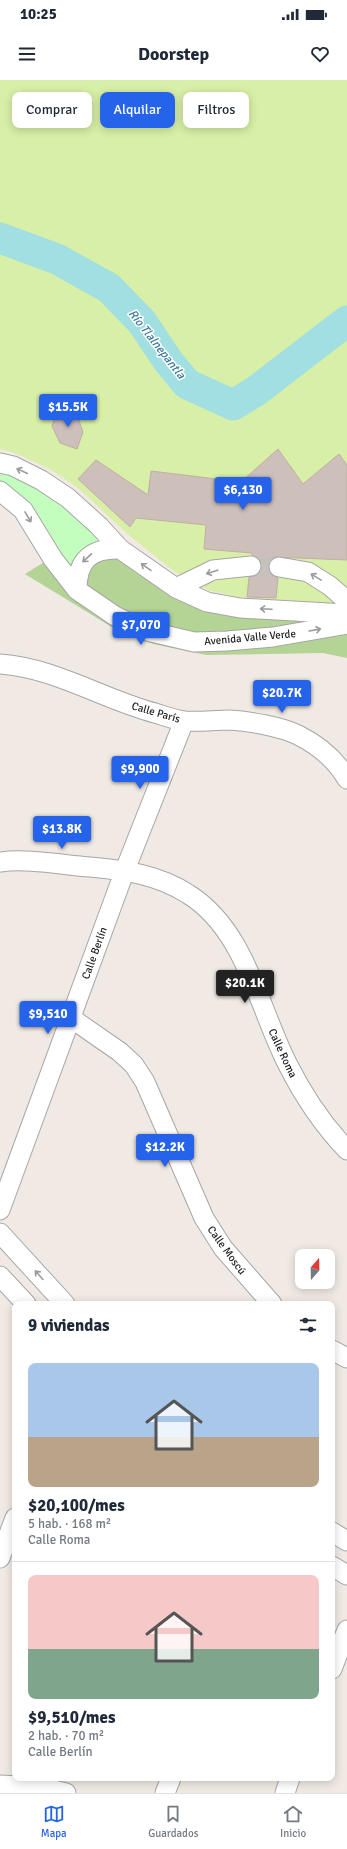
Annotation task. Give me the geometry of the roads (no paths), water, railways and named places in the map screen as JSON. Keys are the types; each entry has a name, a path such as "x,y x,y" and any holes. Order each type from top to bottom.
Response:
{"street":[{"name":"Avenida Valle Verde","path":"0,463 12,466 41,480 68,498 99,526 120,549 176,588 207,602 240,608 347,614"},
{"name":"Avenida Valle Verde","path":"0,490 23,510 52,559 76,590 115,616 147,631 194,642 273,637 347,624"},
{"path":"76,590 76,576 82,563 93,553 106,548 120,549"},
{"path":"176,588 213,570 251,566"},
{"path":"279,567 308,572 330,586 347,601"},
{"name":"Calle París","path":"0,664 23,666 56,676 139,709 184,721 232,720 268,726 297,735 324,751 342,771 347,779"},
{"name":"Calle Berlín","path":"0,1210 125,870 184,721"},
{"name":"Calle Roma","path":"1,864 30,862 125,870 158,879 189,894 219,920 239,951 286,1063 307,1101 332,1134 347,1150"},
{"name":"Calle Moscú","path":"71,1018 120,1052 134,1065 145,1082 204,1218 223,1248 269,1301"},
{"path":"0,1233 62,1301"},
{"path":"0,1276 23,1301"},
{"path":"335,1352 347,1358"},
{"path":"0,1558 12,1526"},
{"path":"335,1534 347,1541"},
{"path":"335,1568 347,1575"},
{"path":"335,1661 347,1630"},
{"path":"165,1793 170,1781"},
{"path":"285,1793 289,1781"},
{"path":"0,1785 41,1786 66,1793"}],"waterway":[{"name":"Río Tlalnepantla","path":"0,238 57,259 109,288 142,322 168,361 187,384 233,405 256,391 347,321"}],"tunnel":[{"path":"251,566 279,567"}]}
